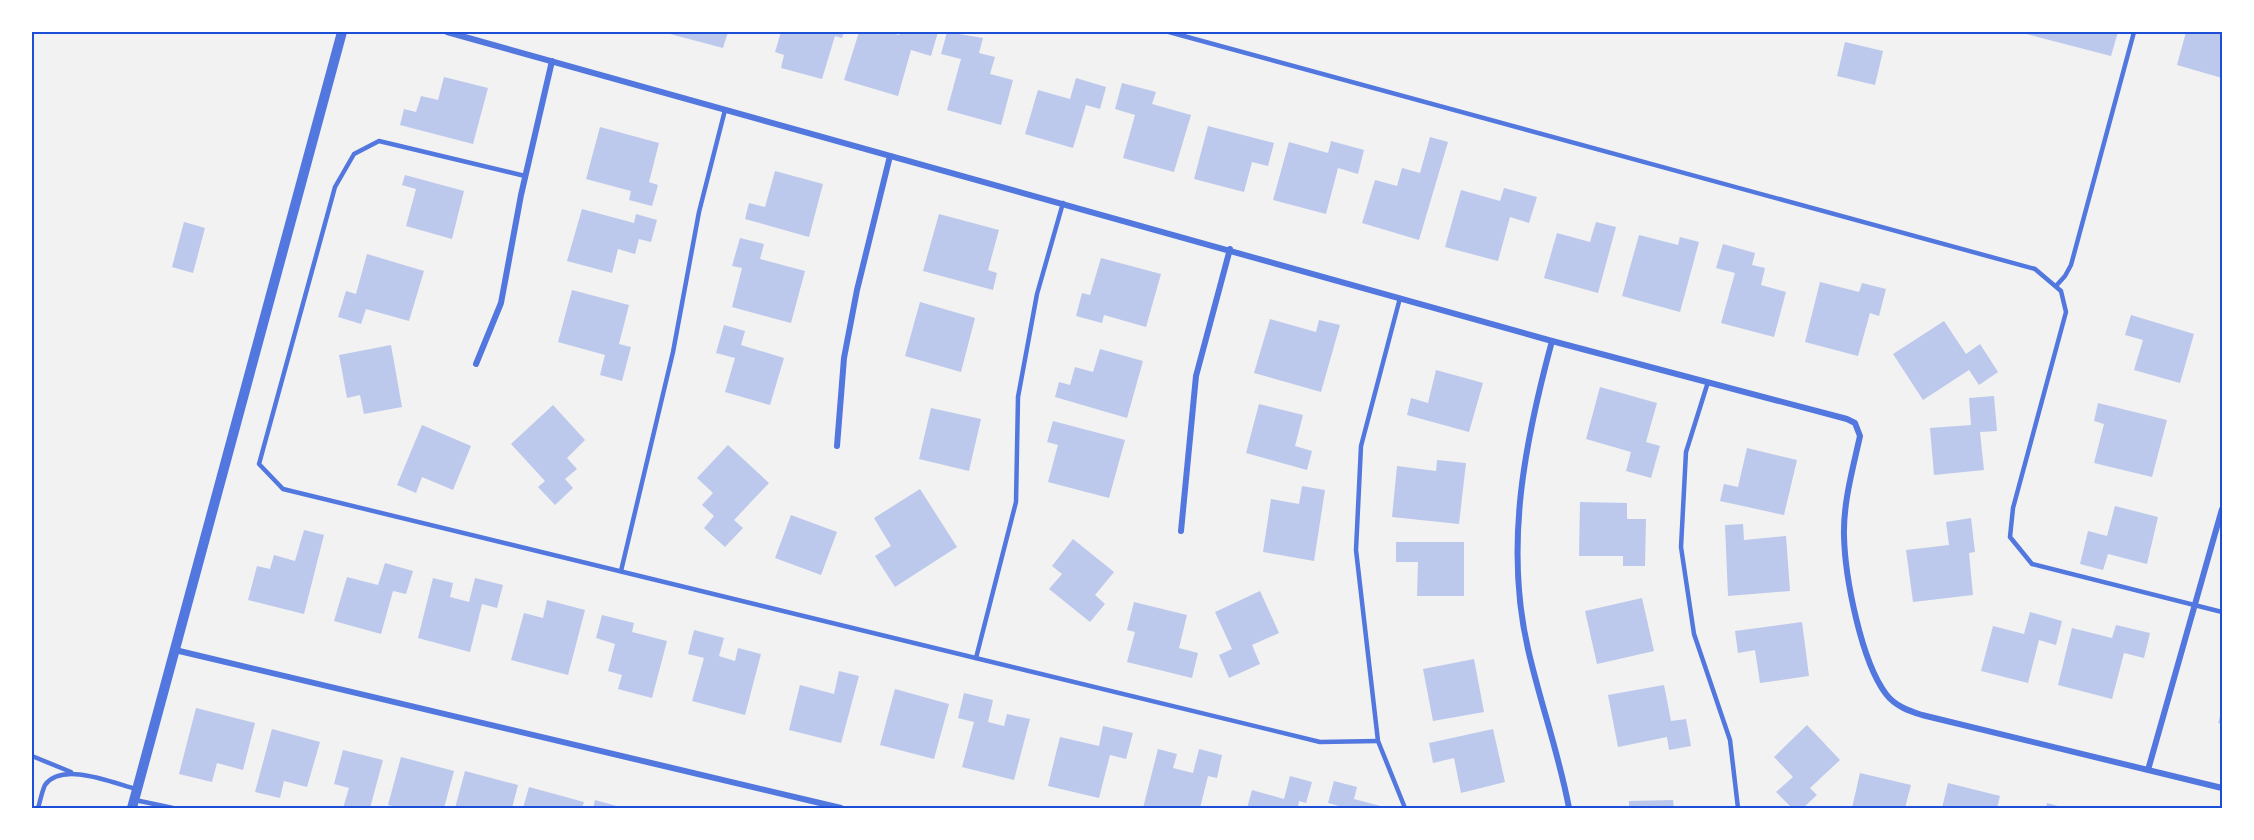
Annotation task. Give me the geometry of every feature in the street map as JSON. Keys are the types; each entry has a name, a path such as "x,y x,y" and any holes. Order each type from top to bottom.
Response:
{"street":[{"path":"134,799 342,32"},
{"path":"447,32 466,34 725,110 1230,249 1552,341 1847,419 1855,423 1860,436 1844,534 1848,581 1854,612 1866,648 1886,694 1906,710 1922,715 2223,788"},
{"path":"476,364 501,303 525,176 552,61"},
{"path":"837,446 844,358 857,290 890,156"},
{"path":"1181,531 1196,376 1230,249"},
{"path":"1552,341 1533,411 1522,474 1517,550 1522,617 1528,648 1569,808"},
{"path":"2148,770 2223,509"},
{"path":"175,650 841,808"}],"lane":[{"path":"1169,32 2035,268 2061,291 2066,312 2013,508 2010,537 2032,564 2223,612"},
{"path":"2056,286 2066,276 2071,265 2134,32"},
{"path":"621,571 673,352 699,212 725,110"},
{"path":"525,176 379,141 354,154 335,187 259,464 283,489 1320,742 1378,741"},
{"path":"976,658 1017,502 1018,398 1037,294 1063,203"},
{"path":"1400,298 1361,446 1356,550 1378,741 1405,808"},
{"path":"1708,382 1686,452 1681,547 1694,634 1730,740 1738,808"},
{"path":"32,756 134,799 173,808"},
{"path":"38,808 45,785 58,775 73,773"}],"building":[{"path":"671,32 728,32 723,48 670,34"},
{"path":"781,32 844,32 842,38 835,36 822,79 781,68 784,55 775,52"},
{"path":"859,32 888,32 899,35 900,32 938,32 931,56 911,50 898,96 844,80"},
{"path":"947,32 983,38 979,53 995,57 990,74 1013,80 1001,125 947,110 961,59 941,54"},
{"path":"2019,32 2118,32 2111,56"},
{"path":"2186,32 2222,32 2222,78 2177,65"},
{"path":"1845,42 1883,51 1875,85 1837,76"},
{"path":"444,77 488,88 473,144 400,125 404,109 416,112 421,96 438,100"},
{"path":"1076,78 1106,87 1100,109 1086,105 1073,148 1025,134 1038,90 1070,99"},
{"path":"1122,83 1156,92 1152,104 1191,115 1174,172 1123,158 1135,115 1115,109"},
{"path":"1208,126 1274,143 1268,166 1252,162 1244,192 1194,179"},
{"path":"600,127 659,143 649,182 658,185 652,206 629,200 631,191 586,179"},
{"path":"1430,137 1448,142 1419,240 1362,223 1375,180 1397,186 1402,168 1420,173"},
{"path":"1331,141 1364,150 1358,174 1338,168 1326,214 1273,200 1289,142 1328,153"},
{"path":"775,171 823,184 809,237 745,219 749,203 765,207"},
{"path":"405,175 464,191 452,239 406,226 416,189 402,185"},
{"path":"1504,188 1537,197 1529,223 1510,217 1498,261 1445,247 1461,190 1500,201"},
{"path":"582,209 634,223 636,214 657,220 651,242 639,239 635,254 618,249 612,273 567,261"},
{"path":"939,214 999,230 988,270 997,273 993,290 923,271"},
{"path":"184,222 205,228 193,273 172,267"},
{"path":"1596,222 1616,227 1598,293 1544,278 1557,233 1590,242"},
{"path":"1639,235 1678,245 1680,237 1699,242 1680,312 1622,296"},
{"path":"740,238 764,244 760,259 805,271 791,323 732,307 742,268 732,266"},
{"path":"1723,244 1755,253 1752,265 1765,268 1761,285 1786,292 1774,337 1721,323 1735,273 1716,268"},
{"path":"367,254 424,271 409,321 366,309 361,324 338,317 346,291 356,294"},
{"path":"1101,258 1161,274 1146,327 1104,315 1102,323 1076,316 1082,293 1090,295"},
{"path":"1820,282 1859,292 1862,283 1886,289 1879,316 1870,313 1858,356 1805,342"},
{"path":"572,290 629,305 619,344 631,347 622,381 600,375 605,355 558,342"},
{"path":"920,302 975,318 961,372 905,356"},
{"path":"2131,315 2194,334 2180,383 2134,370 2143,340 2125,335"},
{"path":"1270,319 1316,332 1319,320 1340,325 1321,392 1254,373"},
{"path":"1944,321 1966,354 1980,344 1998,372 1979,385 1969,370 1923,400 1893,354"},
{"path":"724,325 745,331 741,345 784,358 770,405 725,392 735,358 716,353"},
{"path":"391,345 402,407 364,414 360,395 347,398 339,355"},
{"path":"1100,349 1143,361 1127,418 1055,397 1059,382 1070,385 1075,367 1093,372"},
{"path":"1436,370 1483,383 1469,432 1407,415 1411,398 1428,403"},
{"path":"1600,387 1657,403 1646,442 1660,446 1651,478 1626,471 1631,452 1586,439"},
{"path":"1994,396 1997,431 1980,432 1984,470 1934,475 1930,428 1971,425 1969,398"},
{"path":"2098,403 2167,420 2152,477 2094,463 2104,424 2094,421"},
{"path":"1259,404 1303,415 1295,446 1312,451 1307,470 1246,453"},
{"path":"553,405 585,440 567,458 577,469 565,479 573,488 555,505 538,487 545,481 511,444"},
{"path":"931,408 981,419 969,471 919,459"},
{"path":"1053,421 1125,440 1109,498 1048,482 1058,445 1047,442"},
{"path":"422,425 471,446 453,490 422,477 416,493 397,485"},
{"path":"728,445 769,483 734,520 743,528 725,547 704,528 714,516 702,505 713,493 697,478"},
{"path":"1747,448 1797,460 1784,515 1720,501 1724,484 1738,487"},
{"path":"1437,460 1466,463 1459,524 1392,517 1397,466 1436,471"},
{"path":"1302,486 1325,490 1314,561 1263,552 1271,499 1299,504"},
{"path":"920,489 957,547 895,587 875,556 891,546 874,518"},
{"path":"1580,502 1627,503 1627,519 1646,519 1645,566 1623,566 1623,556 1579,556"},
{"path":"2115,506 2158,517 2147,564 2108,554 2103,570 2080,564 2088,531 2107,536"},
{"path":"791,515 837,532 821,575 775,558"},
{"path":"1971,518 1975,552 1969,553 1973,595 1913,602 1906,550 1949,545 1946,522"},
{"path":"1743,524 1744,540 1786,536 1790,591 1728,596 1725,525"},
{"path":"304,530 324,535 304,614 248,600 257,566 270,569 274,555 295,561"},
{"path":"1073,539 1114,572 1095,595 1105,604 1090,622 1049,589 1062,574 1052,566"},
{"path":"1396,542 1464,542 1464,596 1417,596 1418,562 1396,562"},
{"path":"385,563 413,571 406,594 393,591 381,634 334,621 347,577 378,585"},
{"path":"433,578 453,583 450,597 469,602 475,578 503,585 497,608 482,604 470,652 418,638"},
{"path":"1260,591 1279,633 1252,645 1260,664 1229,678 1219,655 1232,649 1215,612"},
{"path":"1642,598 1654,651 1597,664 1585,611"},
{"path":"547,600 585,610 568,675 511,660 524,613 543,618"},
{"path":"1134,602 1187,615 1179,648 1198,653 1192,678 1127,662 1135,632 1127,630"},
{"path":"2030,612 2062,621 2056,645 2039,640 2028,683 1981,671 1993,626 2024,634"},
{"path":"602,615 634,623 632,632 667,641 652,698 618,689 622,675 608,671 615,644 596,638"},
{"path":"1802,622 1809,676 1760,683 1755,650 1738,653 1735,631"},
{"path":"2116,625 2150,633 2144,658 2124,653 2112,699 2058,685 2072,628 2112,638"},
{"path":"694,630 724,638 719,656 735,661 738,648 761,654 745,715 692,701 704,658 688,654"},
{"path":"1474,659 1484,712 1433,721 1423,669"},
{"path":"839,671 859,676 841,743 789,730 800,685 834,694"},
{"path":"1664,685 1671,721 1686,719 1691,746 1669,750 1667,737 1618,747 1608,695"},
{"path":"895,689 949,704 934,759 880,745"},
{"path":"964,693 993,700 988,722 1004,726 1007,714 1030,719 1014,780 962,767 974,722 958,718"},
{"path":"196,708 255,723 243,770 217,763 212,782 179,774"},
{"path":"2222,709 2222,724 2218,723"},
{"path":"1807,725 1840,760 1810,788 1817,795 1803,808 1792,808 1776,792 1793,777 1774,757"},
{"path":"1103,726 1133,733 1126,759 1110,755 1099,798 1048,786 1060,737 1099,746"},
{"path":"272,729 320,742 307,787 284,781 280,798 255,792"},
{"path":"1493,729 1505,782 1461,793 1454,758 1433,763 1429,743"},
{"path":"1158,749 1177,754 1173,768 1193,773 1199,749 1222,755 1217,778 1208,776 1200,808 1143,808"},
{"path":"343,750 383,760 370,808 343,808 349,788 334,784"},
{"path":"401,757 454,771 444,808 400,808 388,805"},
{"path":"465,771 518,785 512,808 455,808"},
{"path":"1860,773 1911,785 1905,808 1852,808"},
{"path":"1290,776 1312,782 1306,803 1299,801 1298,808 1247,808 1252,790 1284,799"},
{"path":"1334,781 1357,787 1354,799 1388,808 1338,808 1339,806 1328,803"},
{"path":"1948,783 2000,796 1997,808 1942,808"},
{"path":"529,787 584,802 582,808 523,808"},
{"path":"595,800 624,808 593,808"},
{"path":"1673,800 1674,808 1629,808 1629,801"},
{"path":"2047,803 2065,808 2046,808"}]}
